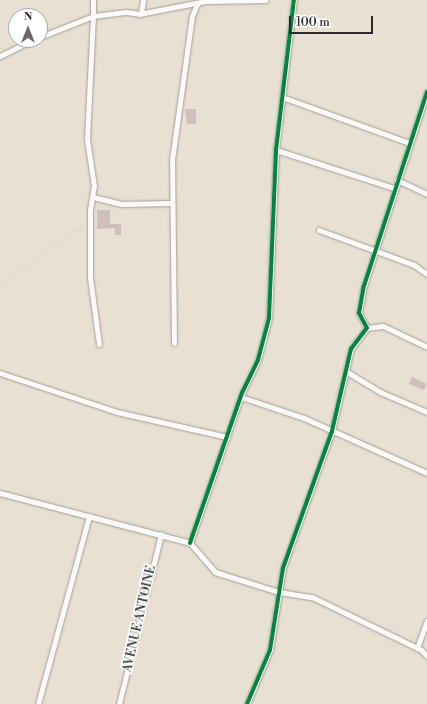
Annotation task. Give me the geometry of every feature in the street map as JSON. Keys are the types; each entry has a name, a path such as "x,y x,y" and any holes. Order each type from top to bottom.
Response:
{"street":[{"path":"92,0 93,16 87,139 93,197 90,277 99,344"},
{"path":"141,13 143,0"},
{"path":"48,34 93,16 141,13 197,4 265,0"},
{"path":"190,544 241,397 258,360 270,312 276,150 294,0"},
{"path":"174,343 171,203 182,83 197,4"},
{"path":"0,56 17,48"},
{"path":"367,328 359,313 394,188 427,92"},
{"path":"282,97 410,144"},
{"path":"276,150 394,188"},
{"path":"397,180 427,194"},
{"path":"93,197 122,204 171,203"},
{"path":"319,230 376,249 414,265 427,274"},
{"path":"246,704 270,650 279,592 288,554 332,431 341,382 347,372 351,349 367,328 383,326 427,347"},
{"path":"347,372 380,392 427,412"},
{"path":"0,373 117,412 227,437"},
{"path":"241,397 332,431 427,473"},
{"path":"0,493 161,534 190,544 216,572 279,592 312,597 417,648 427,656"},
{"path":"38,704 90,516"},
{"name":"AVENUE ANTOINE","path":"119,704 161,534"},
{"path":"417,648 427,621"}],"path":[{"path":"0,285 86,223"}],"building":[{"path":"185,109 196,109 196,124 187,124"},
{"path":"97,210 110,210 110,224 121,224 121,235 115,235 115,228 97,229"},
{"path":"412,377 427,384 424,390 409,384"}],"cycle path":[{"path":"190,543 242,393 258,360 269,318 276,150 294,0"},
{"path":"247,704 270,650 283,568 332,431 351,349 367,328 359,313 364,286 427,92"}]}
